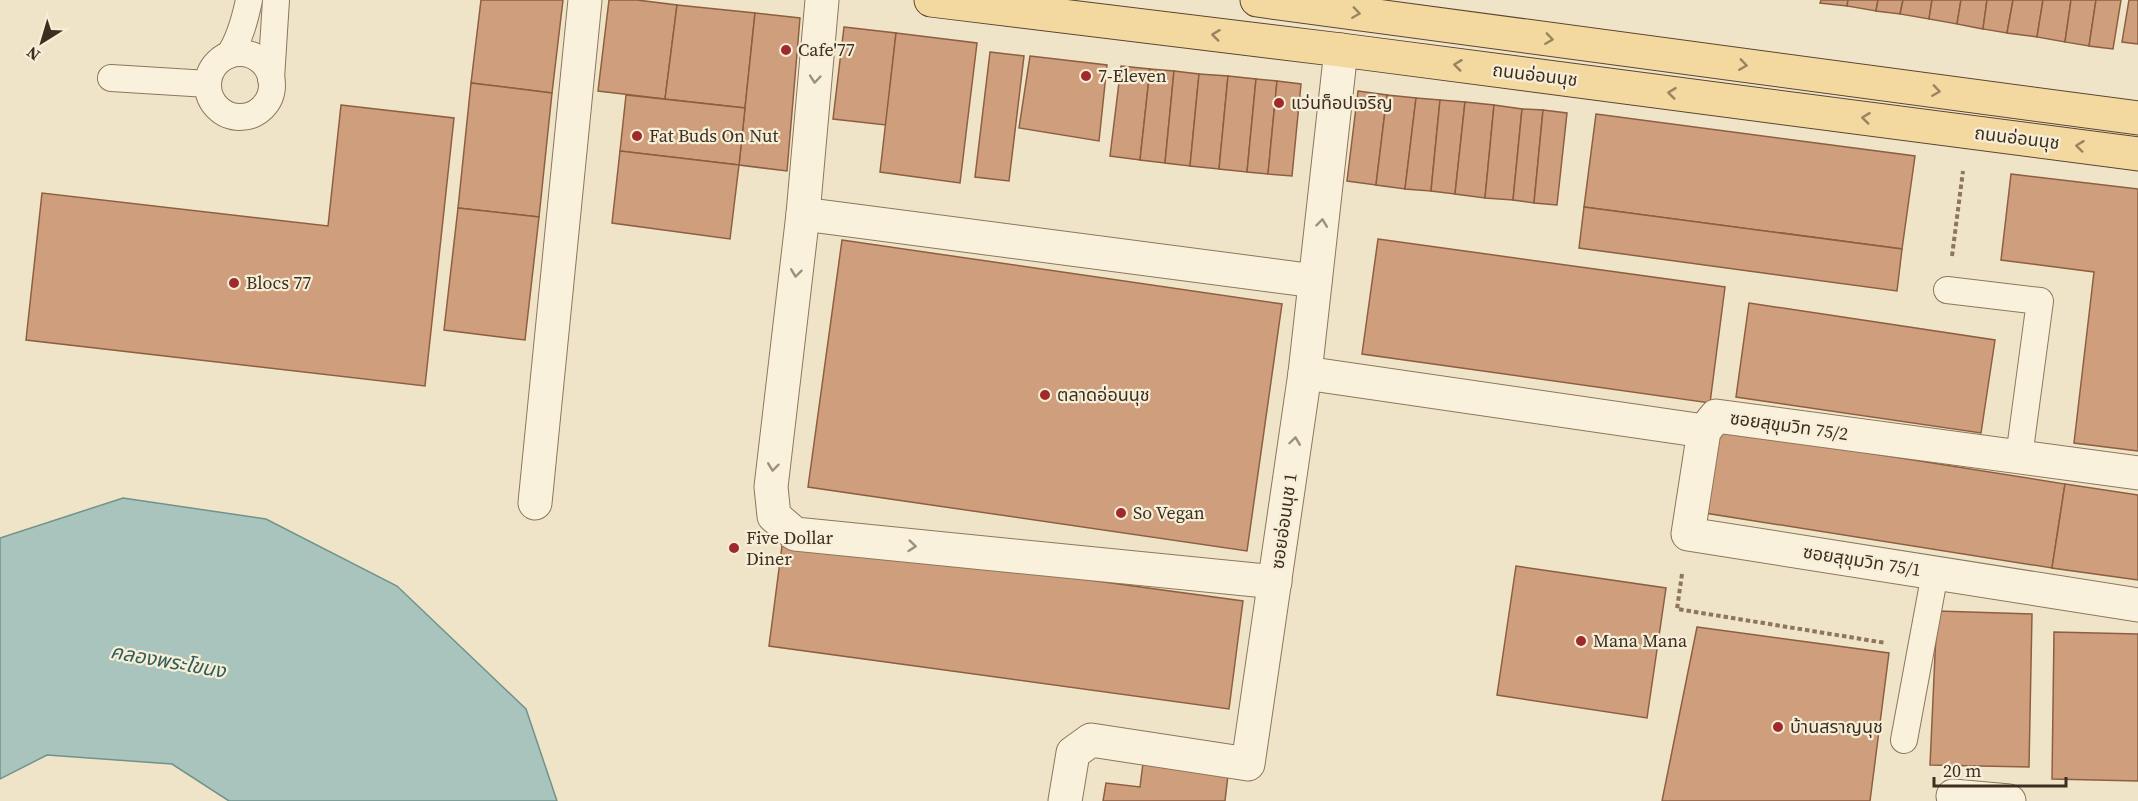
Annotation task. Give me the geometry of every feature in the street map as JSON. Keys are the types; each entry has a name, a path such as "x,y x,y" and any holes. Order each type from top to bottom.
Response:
{"main road":[{"name":"ถนนอ่อนนุช","path":"931,0 1341,50 2138,154"},
{"name":"ถนนอ่อนนุช","path":"1270,1 2138,118"}],"street":[{"path":"535,503 585,0"},
{"path":"822,0 803,214 771,487 774,516 795,534 1275,582"},
{"name":"ซอยอ่อนนุช 1","path":"1065,801 1073,753 1091,740 1248,764 1305,374 1341,50"},
{"path":"803,214 1315,281"},
{"name":"ซอยสุขุมวิท 75/2","path":"1305,374 1704,431 1716,416 2138,473"},
{"path":"1688,534 1704,431"},
{"name":"ซอยสุขุมวิท 75/1","path":"1688,534 2138,605"},
{"path":"1953,796 2008,801"}],"lane":[{"path":"229,55 246,18 249,0"},
{"path":"271,79 267,68 260,60 239,53 219,60 213,69 207,89 217,108 225,114 235,117 245,116 263,107 271,89 276,0"},
{"path":"111,78 208,84"},
{"path":"1947,290 2040,302 2019,457"},
{"path":"1905,740 1935,573"}],"path":[{"path":"1947,290 1964,164"},
{"path":"1688,534 1677,609 1920,649"}],"water":[{"name":"คลองพระโขนง","path":"123,498 266,519 397,586 526,709 557,801 229,801 172,764 47,755 0,779 0,538"}],"building":[{"path":"481,0 563,0 552,93 471,83"},
{"path":"609,0 637,0 677,5 665,99 598,91"},
{"path":"1821,0 1848,0 1847,6 1820,3"},
{"path":"1848,0 1878,0 1876,11 1847,6"},
{"path":"1878,0 1903,0 1900,14 1876,11"},
{"path":"1903,0 1932,0 1929,19 1900,14"},
{"path":"1932,0 1961,0 1957,24 1929,19"},
{"path":"1961,0 1987,0 1983,29 1957,24"},
{"path":"1987,0 2013,0 2007,33 1983,29"},
{"path":"2013,0 2043,0 2037,37 2007,33"},
{"path":"2043,0 2071,0 2065,42 2037,37"},
{"path":"2071,0 2096,0 2089,46 2065,42"},
{"path":"2096,0 2121,0 2113,49 2089,46"},
{"path":"2129,0 2138,0 2138,44 2122,42"},
{"path":"677,5 755,13 745,108 665,99"},
{"path":"755,13 800,18 787,171 739,165"},
{"path":"844,27 896,33 886,125 833,119"},
{"path":"896,33 977,43 960,183 880,172"},
{"path":"990,52 1024,56 1009,181 975,177"},
{"path":"1030,56 1107,65 1099,141 1019,128"},
{"path":"1121,66 1150,69 1140,160 1110,156"},
{"path":"1150,69 1174,71 1165,163 1140,160"},
{"path":"1174,71 1199,74 1190,166 1165,163"},
{"path":"1199,74 1228,76 1219,169 1190,166"},
{"path":"1228,76 1256,79 1247,172 1219,169"},
{"path":"1256,79 1277,81 1268,174 1247,172"},
{"path":"1277,81 1301,84 1292,176 1268,174"},
{"path":"471,83 552,93 539,217 458,208"},
{"path":"1358,91 1387,95 1376,185 1347,181"},
{"path":"626,95 745,108 739,165 620,151"},
{"path":"1387,95 1416,98 1405,189 1376,185"},
{"path":"1416,98 1440,100 1431,191 1405,189"},
{"path":"1440,100 1465,102 1455,194 1431,191"},
{"path":"1465,102 1494,105 1485,198 1455,194"},
{"name":"Blocs 77","path":"341,105 454,118 425,386 26,340 42,193 328,226"},
{"path":"1494,105 1522,109 1513,200 1485,198"},
{"path":"1522,109 1543,110 1534,203 1513,200"},
{"path":"1543,110 1567,113 1557,205 1534,203"},
{"path":"1596,114 1915,156 1902,249 1584,207"},
{"path":"620,151 739,165 730,239 612,223"},
{"path":"2011,174 2138,189 2138,451 2074,443 2094,272 2001,260"},
{"path":"1584,207 1902,249 1897,291 1579,248"},
{"path":"458,208 539,217 525,340 444,330"},
{"path":"1378,239 1725,287 1710,403 1362,354"},
{"name":"ตลาดอ่อนนุช","path":"842,240 1282,304 1247,551 808,487"},
{"path":"1749,303 1995,340 1981,433 1736,397"},
{"path":"1717,429 2065,484 2052,568 1705,513"},
{"path":"2065,484 2138,495 2138,580 2052,568"},
{"path":"783,538 1243,601 1229,709 769,646"},
{"name":"Mana Mana","path":"1516,566 1666,588 1647,718 1497,695"},
{"path":"1937,611 2032,614 2029,767 1930,765"},
{"name":"บ้านสราญนุช","path":"1697,627 1889,653 1870,801 1662,801"},
{"path":"2054,632 2138,634 2138,781 2052,779"},
{"path":"1143,763 1228,775 1225,801 1103,801 1106,783 1140,787"}],"place":[{"name":"Cafe'77","path":"786,50"},
{"name":"7-Eleven","path":"1086,76"},
{"name":"แว่นท็อปเจริญ","path":"1279,103"},
{"name":"Fat Buds On Nut","path":"637,136"},
{"name":"Blocs 77","path":"234,283"},
{"name":"ตลาดอ่อนนุช","path":"1045,395"},
{"name":"So Vegan","path":"1121,513"},
{"name":"Five Dollar Diner","path":"734,548"},
{"name":"Mana Mana","path":"1581,641"},
{"name":"บ้านสราญนุช","path":"1778,727"}]}
